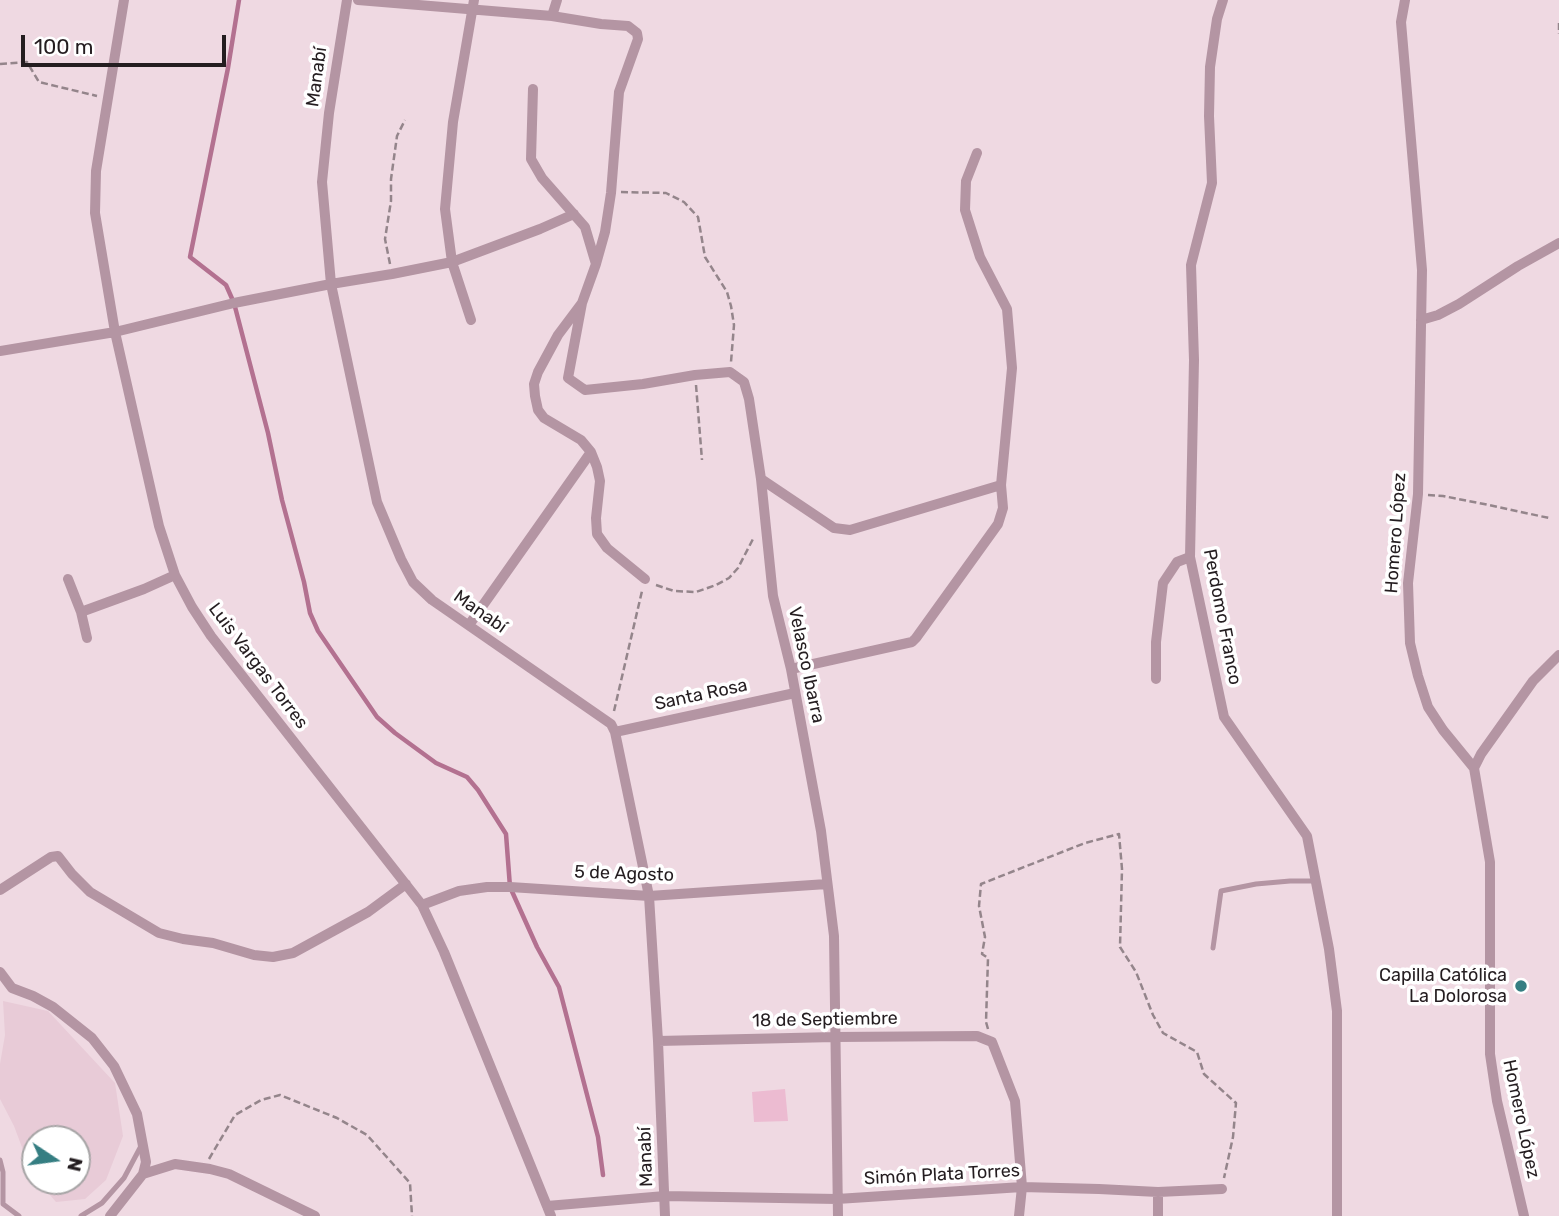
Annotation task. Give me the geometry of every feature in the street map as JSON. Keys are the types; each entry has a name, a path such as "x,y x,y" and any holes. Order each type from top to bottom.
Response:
{"street":[{"name":"Luis Vargas Torres","path":"124,0 96,171 95,213 115,332 159,526 175,575 211,636 422,905 549,1211"},
{"name":"Manabí","path":"347,0 329,113 323,182 331,284 377,502 401,559 414,582 432,600 613,728 649,896 665,1216"},
{"path":"358,0 473,5 628,26 637,33 636,46 620,92 605,232 582,303 568,378 585,390 730,372"},
{"path":"552,16 557,0"},
{"name":"Perdomo Franco","path":"1223,0 1217,19 1210,67 1212,183 1191,265 1194,360 1190,557 1224,717 1307,836 1329,949 1337,1011 1337,1216"},
{"name":"Homero López","path":"1405,0 1401,22 1422,270 1418,494 1408,583 1410,643 1428,707 1474,768 1490,862 1490,1054 1497,1101 1524,1216"},
{"path":"471,320 452,261 445,209 453,122 473,5"},
{"path":"533,89 531,159 542,178 585,227 596,264"},
{"path":"790,669 902,645 916,638 999,524 1003,508 1001,485 1012,368 1007,310 980,257 965,210 966,181 976,153"},
{"path":"0,351 115,332 234,303 452,261 574,214"},
{"path":"1421,320 1459,304 1559,243"},
{"path":"582,303 558,335 538,372 534,384 538,410 544,418 581,440 591,452 600,481 597,534 607,548 645,579"},
{"name":"Velasco Ibarra","path":"730,372 744,382 749,399 761,479 773,596 795,693 821,831 834,936 838,1216"},
{"path":"469,625 591,452"},
{"path":"761,479 834,528 850,530 1001,485"},
{"path":"1156,679 1156,642 1163,583 1177,562 1190,557"},
{"path":"81,612 175,575"},
{"path":"68,579 81,612 87,638"},
{"path":"1474,768 1533,681 1559,655"},
{"name":"Santa Rosa","path":"613,728 795,693"},
{"path":"0,890 51,857 58,856 90,892 159,933 273,957 293,953 368,912 406,884"},
{"name":"5 de Agosto","path":"422,905 459,891 488,887 649,896 827,884"},
{"path":"0,972 8,987 53,1007 100,1046 114,1066 137,1114 146,1162 144,1174 110,1216"},
{"name":"18 de Septiembre","path":"658,1041 977,1036 992,1042"},
{"path":"992,1042 1016,1101 1022,1187 1019,1216"},
{"path":"144,1174 175,1164 203,1167 229,1174 315,1216"},
{"name":"Simón Plata Torres","path":"549,1211 665,1196 837,1199 1022,1187 1157,1192 1222,1189"},
{"path":"1157,1192 1158,1216"}],"lane":[{"path":"1213,948 1221,891 1267,883 1315,881"},
{"path":"81,1216 102,1203 124,1178 142,1145"},
{"path":"0,1160 4,1172 3,1204 19,1216"}],"path":[{"path":"1559,23 1559,34"},
{"path":"0,64 27,62 39,82 107,97"},
{"path":"392,274 385,239 397,136 405,120"},
{"path":"611,193 666,193 684,202 698,217 705,257 727,292 731,306 734,325 730,372"},
{"path":"695,375 702,460"},
{"path":"1418,494 1443,496 1549,517"},
{"path":"613,728 645,579 674,592 695,592 716,585 729,578 738,568 754,537"},
{"path":"992,1042 986,1022 988,958 982,954 985,937 979,906 981,884 1085,843 1119,834 1122,869 1120,947 1136,972 1163,1033 1197,1052 1204,1073 1236,1103 1233,1137 1222,1189"},
{"path":"203,1167 235,1115 261,1100 280,1095 337,1118 367,1135 410,1183 412,1216"}],"shaded area":[{"path":"3,1001 48,1011 115,1083 123,1136 106,1180 91,1194 91,1125 21,1125 21,1145 0,1099 0,1064 5,1035"},
{"path":"785,1089 788,1121 754,1122 752,1092"},
{"path":"50,1195 89,1195 85,1199 56,1202"}],"waterway":[{"path":"239,0 190,257 226,285 234,303 310,613 318,631 377,717 436,763 467,777 506,834 510,887 537,947 559,987 598,1137 603,1175"}],"place":[{"name":"Capilla Católica La Dolorosa","path":"1521,986"}]}
